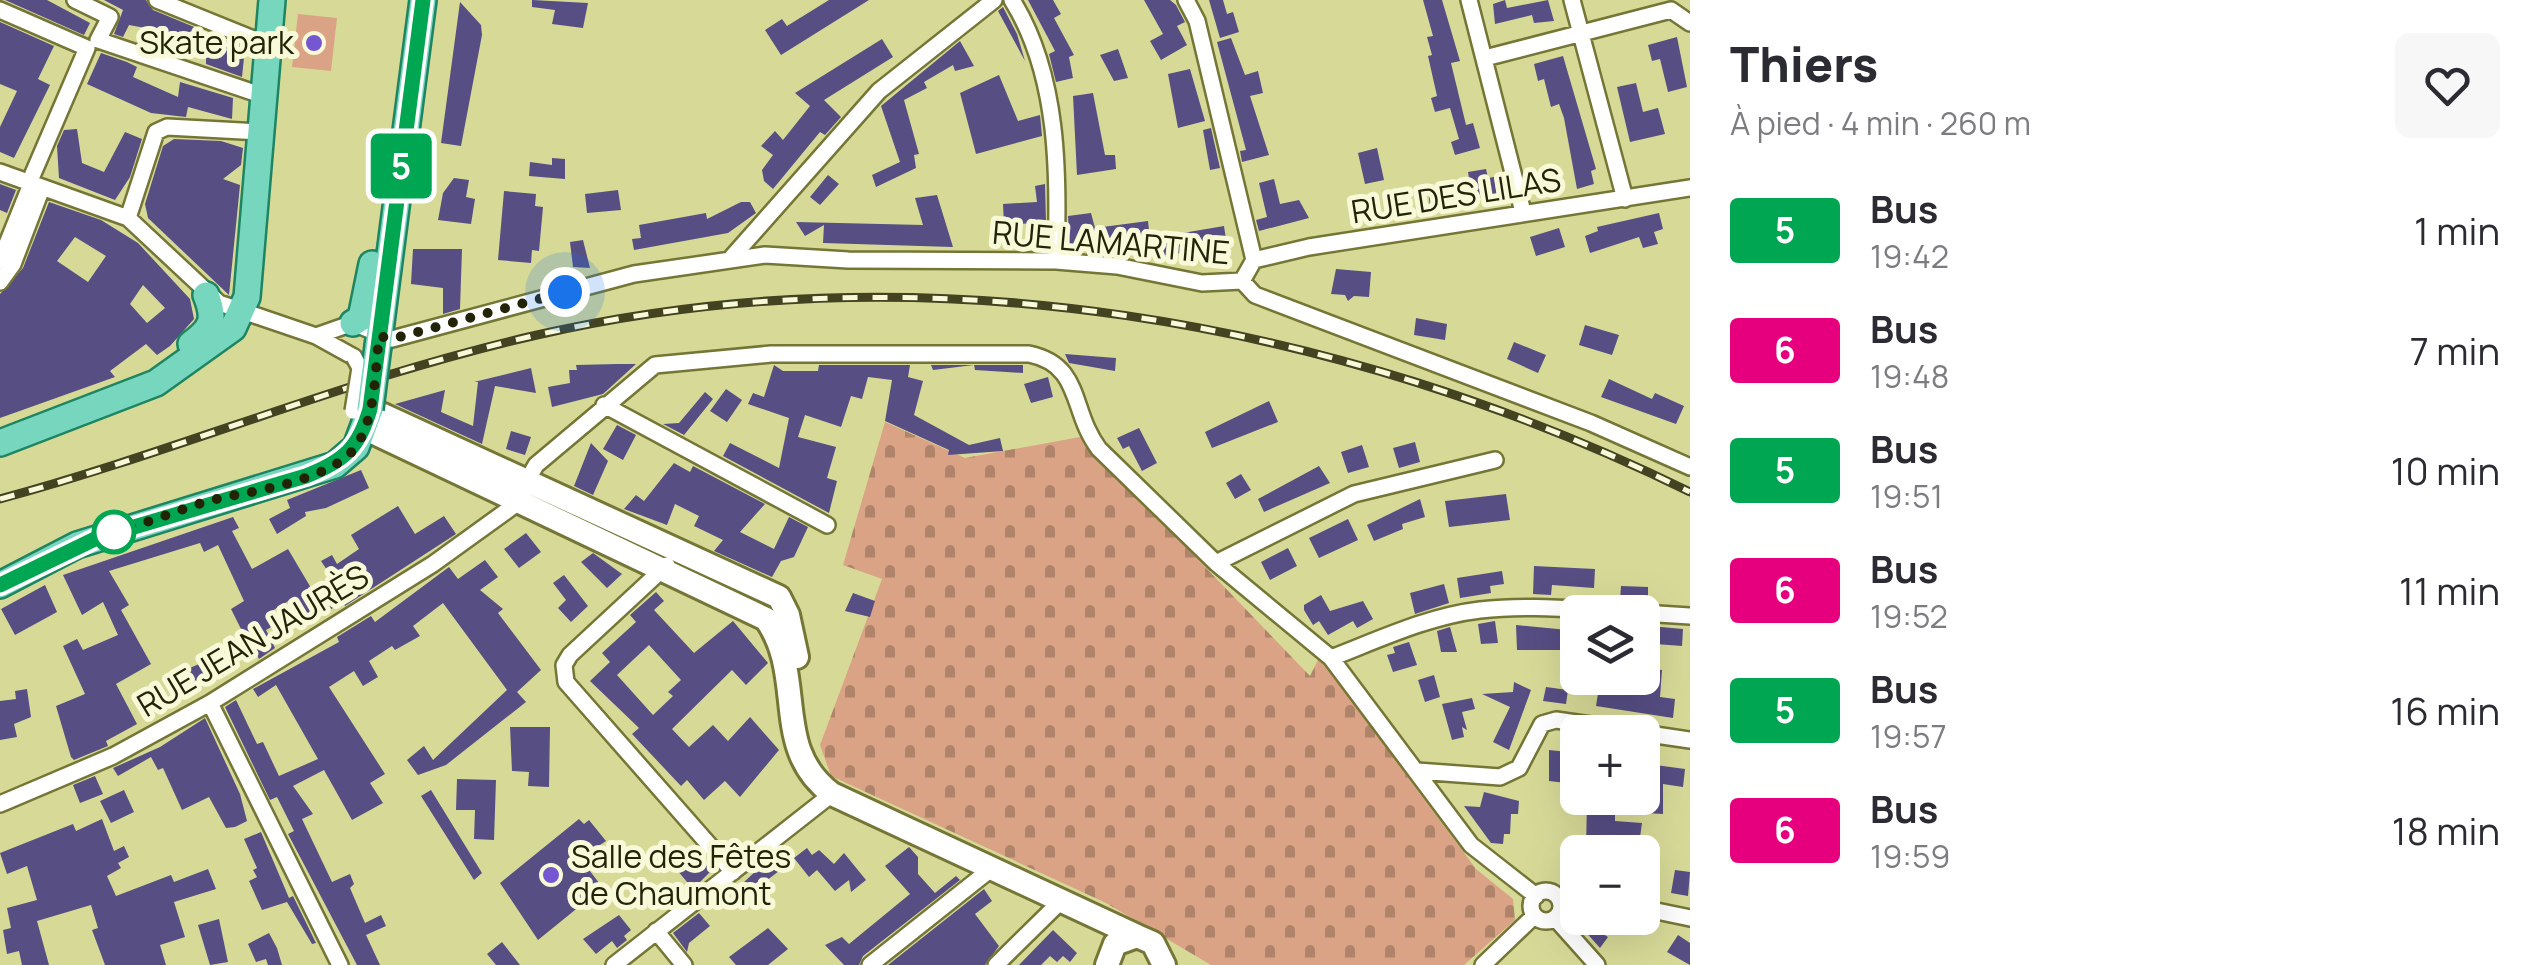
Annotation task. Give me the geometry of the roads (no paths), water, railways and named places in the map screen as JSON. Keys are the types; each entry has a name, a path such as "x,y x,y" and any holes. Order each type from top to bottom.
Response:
{"main road":[{"path":"0,443 156,383 233,328 247,297 272,0"},
{"path":"0,585 87,541 335,465 356,447 393,221 423,0"},
{"path":"352,324 361,318 376,243 393,221"},
{"path":"156,383 170,362 209,330 214,319 206,295"}],"street":[{"path":"75,0 110,17 98,40 264,96"},
{"path":"158,0 268,45"},
{"path":"732,257 879,91 994,0"},
{"path":"1012,0 1036,50 1051,122 1058,208 1056,261"},
{"path":"1186,0 1202,40 1254,260 1242,280"},
{"path":"1469,0 1523,212"},
{"path":"1572,0 1625,198"},
{"path":"0,10 87,48 0,261"},
{"path":"1485,58 1671,10 1690,23"},
{"path":"72,85 84,78 102,42"},
{"path":"128,218 156,132 167,126 261,132"},
{"path":"0,172 128,218 206,295 240,312 316,336 370,346"},
{"path":"0,282 14,264 34,185"},
{"name":"RUE DES LILAS","path":"1254,260 1523,212 1690,188"},
{"name":"RUE LAMARTINE","path":"370,346 634,274 732,257 1056,261 1066,266 1117,266 1202,283 1242,280 1254,295 1573,416 1690,467"},
{"path":"316,336 352,324 370,346"},
{"name":"RUE JEAN JAURÈS","path":"0,804 114,756 210,702 433,564 494,522 536,465 645,372 673,362 894,352 1046,358 1066,372 1088,435 1098,449 1216,563 1331,658 1471,845 1536,896"},
{"path":"604,405 826,525"},
{"path":"362,416 522,489 681,552 778,597 794,639 803,728 814,763 832,794"},
{"path":"1216,563 1354,494 1495,460"},
{"path":"522,489 766,619 784,654 796,749 813,780 832,794 1153,943 1163,961 1186,965"},
{"path":"681,552 570,655 564,665 566,682 733,872"},
{"path":"1331,658 1415,626 1476,610 1560,609"},
{"path":"1660,614 1690,616"},
{"path":"210,702 340,965"},
{"path":"1417,770 1500,778 1519,768 1542,724 1560,721"},
{"path":"1660,736 1690,740"},
{"path":"614,965 832,794"},
{"path":"870,965 991,869"},
{"path":"1548,891 1559,897 1561,911 1556,919 1542,921 1534,916 1531,904 1536,896 1548,891"},
{"path":"996,965 1060,902"},
{"path":"1660,912 1690,918"},
{"path":"1092,916 1109,958"},
{"path":"1483,965 1534,916"},
{"path":"1556,919 1597,965"},
{"path":"656,931 684,965"},
{"path":"1109,958 1122,940 1137,936"}],"railway":[{"path":"0,499 401,371 537,335 683,309 830,298 979,300 1126,316 1272,343 1416,382 1555,432 1690,492"}],"place":[{"name":"Skate park","path":"314,43"},
{"name":"Salle des Fêtes de Chaumont","path":"551,875"}]}
